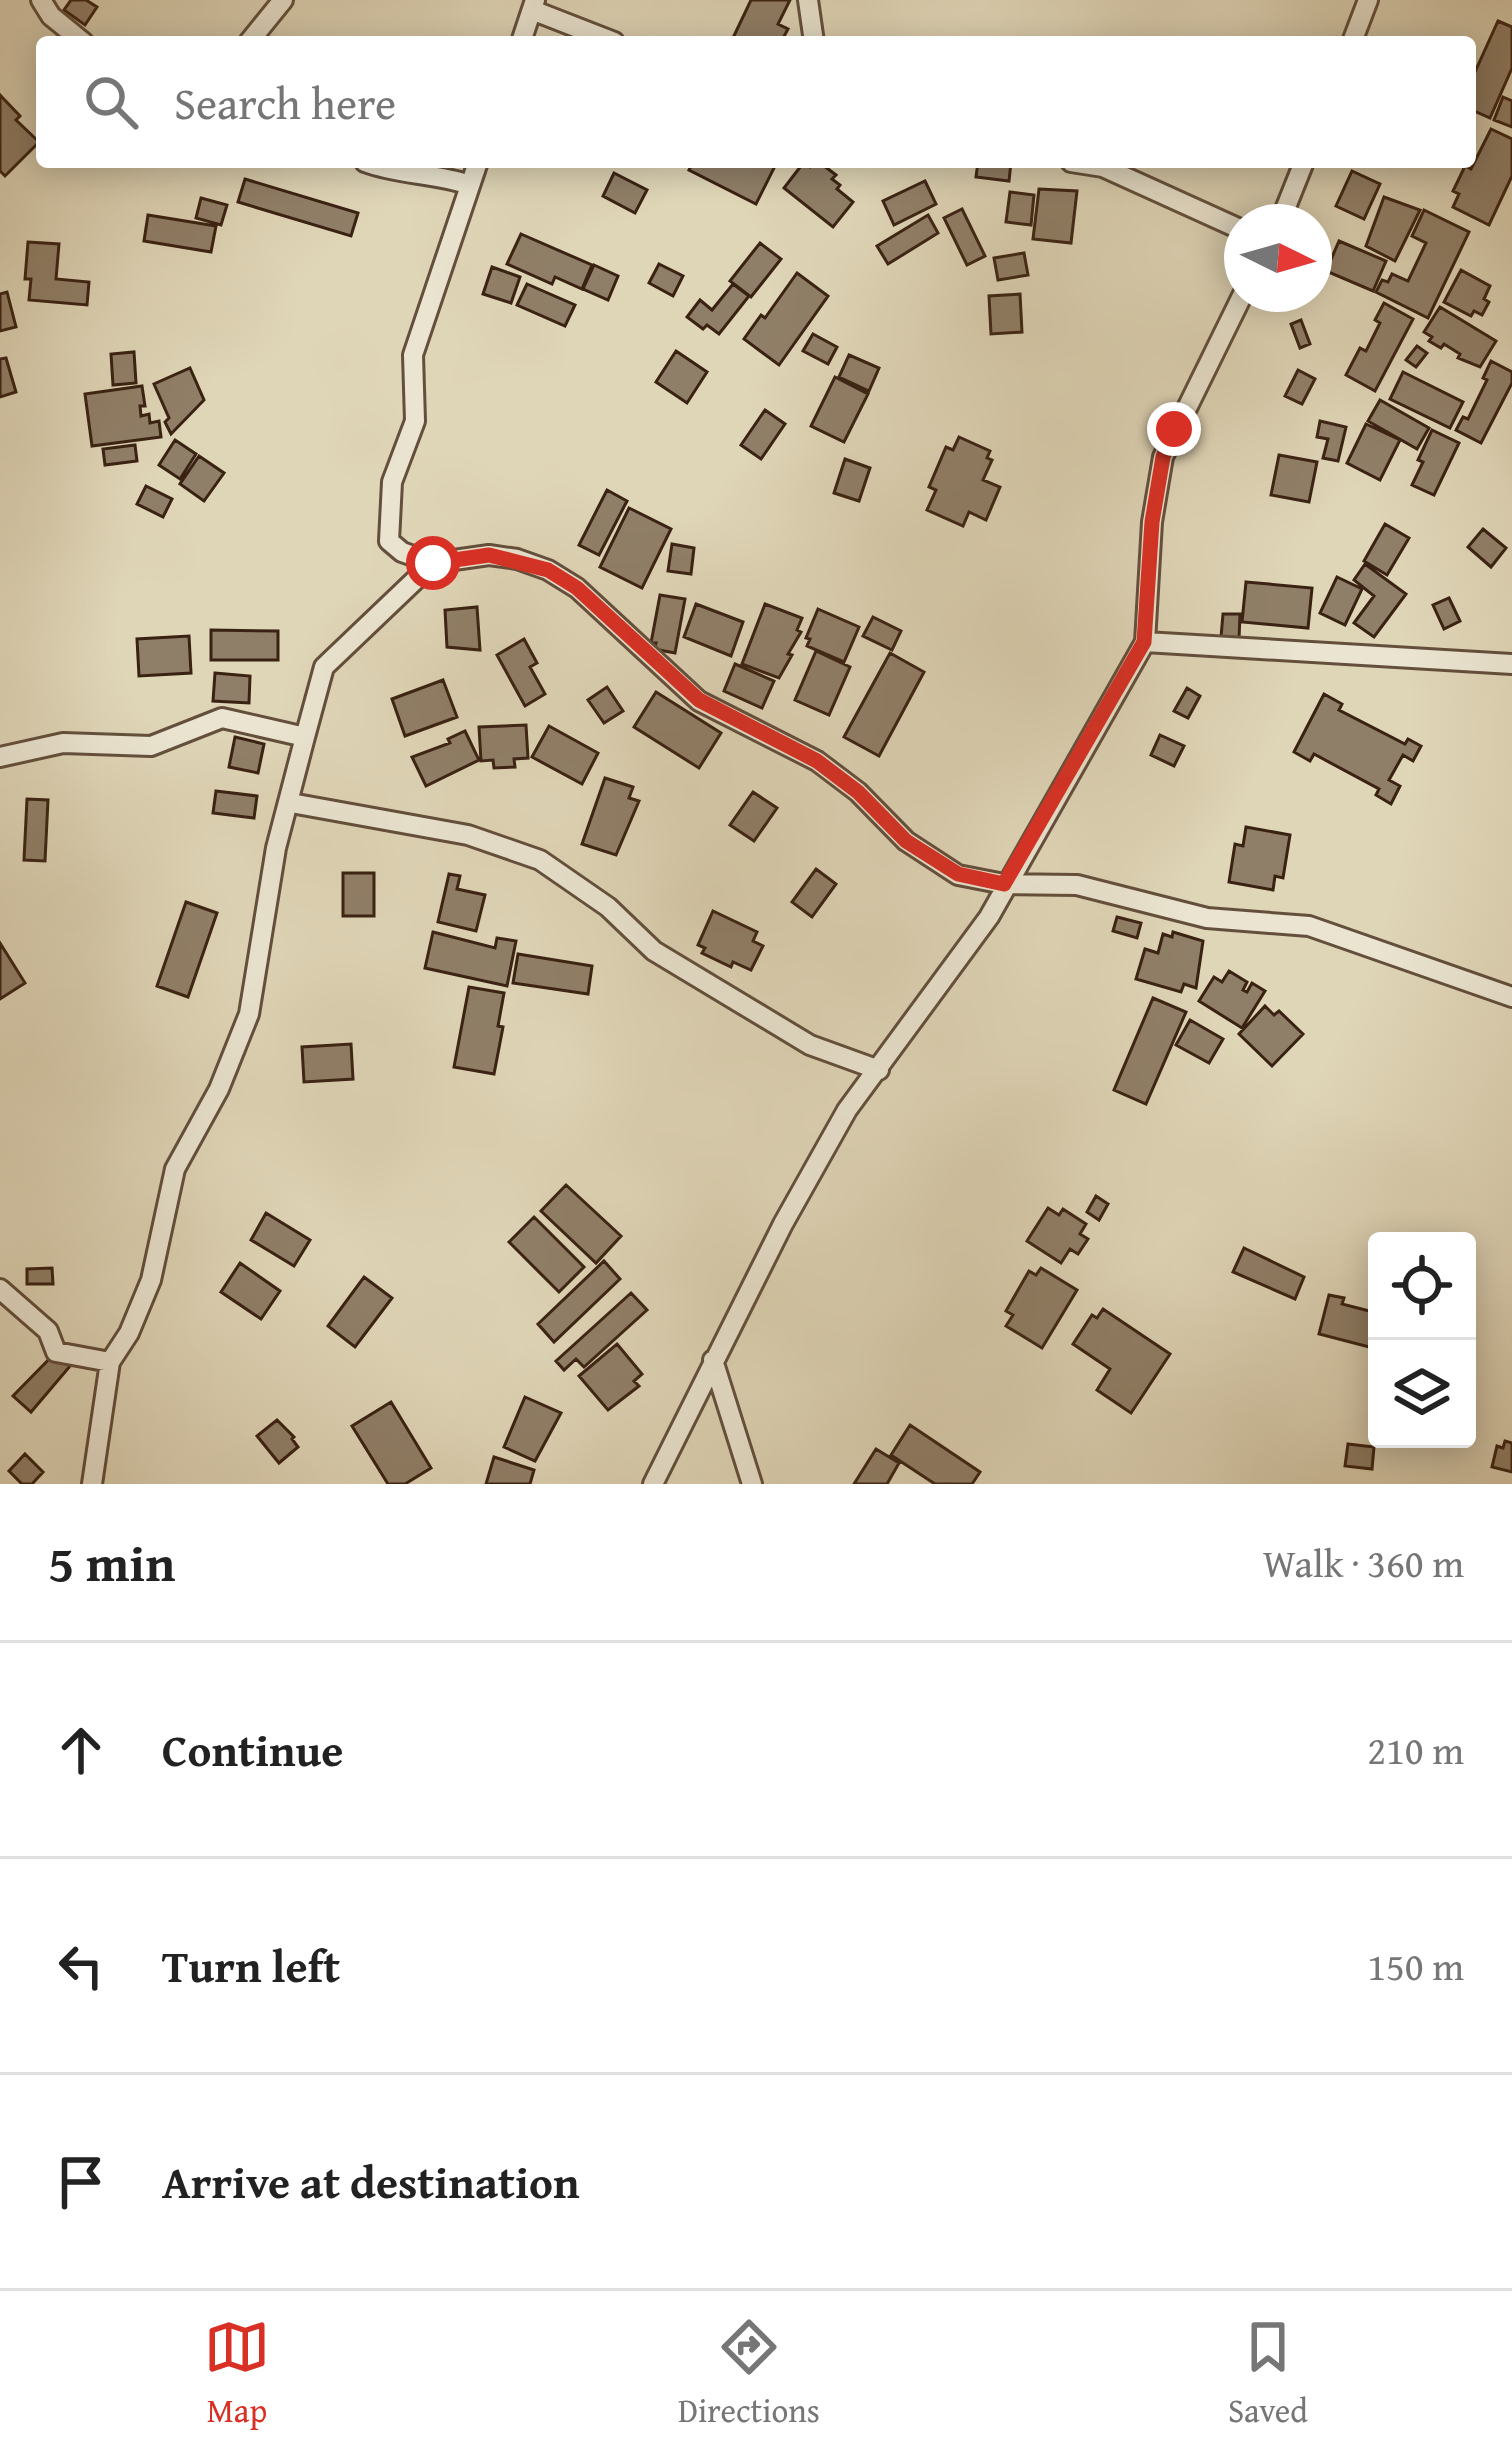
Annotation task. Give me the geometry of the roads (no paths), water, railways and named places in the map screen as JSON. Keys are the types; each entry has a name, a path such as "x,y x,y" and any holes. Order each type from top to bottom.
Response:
{"street":[{"path":"40,0 76,36"},
{"path":"254,36 283,0"},
{"path":"808,0 813,36"},
{"path":"1354,36 1369,0"},
{"path":"522,36 533,5 601,36"},
{"path":"382,168 438,174 470,184"},
{"path":"476,168 413,355 415,421 392,482 388,508 389,541 402,552 433,563 489,555 548,570 577,588 699,700 817,761 858,792 906,841 958,874 1004,884 1077,885 1207,917 1310,926 1512,997"},
{"path":"1105,168 1224,222"},
{"path":"1287,204 1302,168"},
{"path":"653,1484 713,1360 847,1110 989,917 1144,642 1152,522 1163,457 1234,312"},
{"path":"92,1484 110,1362 129,1334 151,1280 175,1169 219,1089 249,1014 276,848 324,667 433,563"},
{"path":"1144,642 1512,664"},
{"path":"0,757 63,743 151,746 222,718 305,737"},
{"path":"291,803 469,835 540,860 608,907 654,951 810,1045 879,1070"},
{"path":"0,1289 48,1331 56,1352 110,1362"},
{"path":"713,1360 752,1484"}]}
